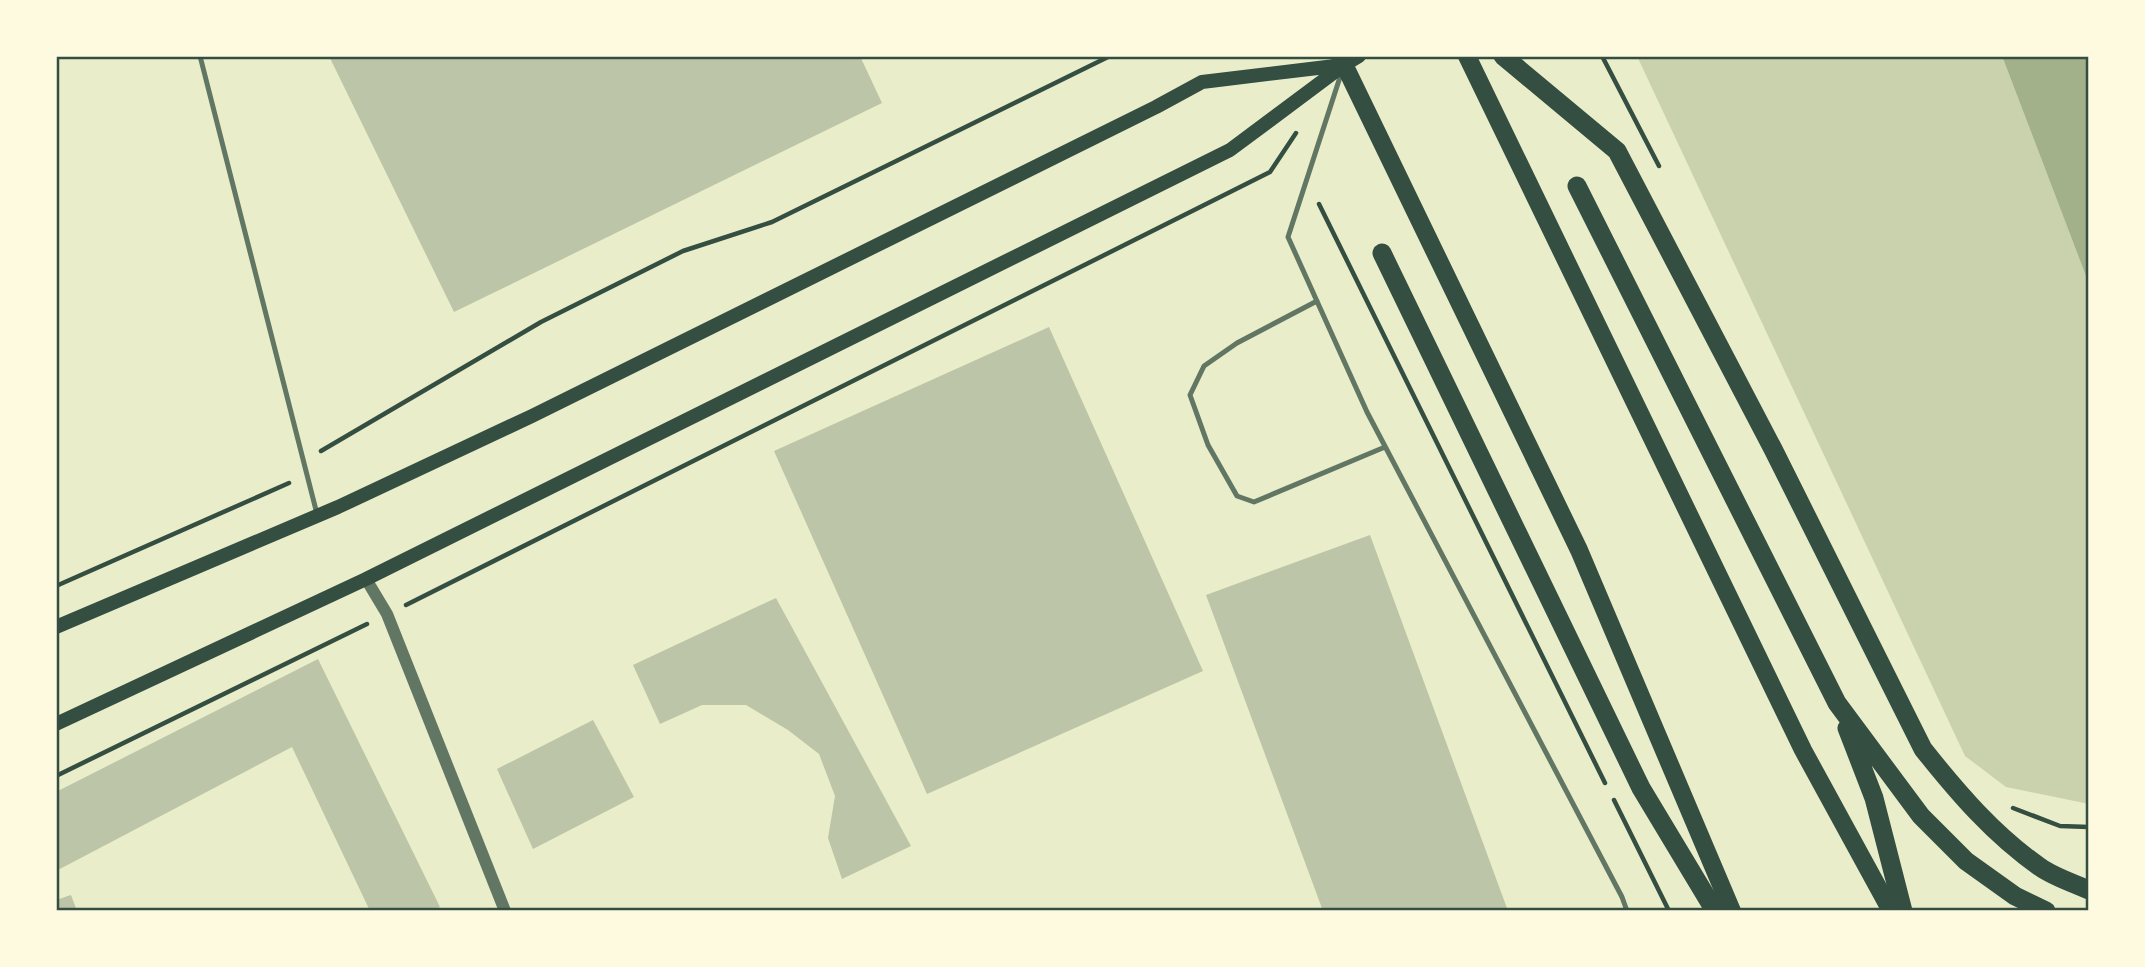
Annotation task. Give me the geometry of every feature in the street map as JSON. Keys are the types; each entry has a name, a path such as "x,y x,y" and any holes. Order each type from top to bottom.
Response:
{"highway":[{"path":"1503,56 1617,151 1773,449 1923,749 1958,793 1994,830 2042,869 2089,890"},
{"path":"1577,186 1837,704 1874,798 1903,911"},
{"path":"1382,253 1641,788 1715,911"},
{"path":"1837,704 1921,816 1966,861 2015,896 2046,911"}],"main road":[{"path":"1467,56 1803,750 1891,911"},
{"path":"56,724 366,579 1230,150 1344,58"},
{"path":"56,627 318,516 644,361 1202,82 1344,58"},
{"path":"1344,58 1579,550 1732,911"}],"street":[{"path":"366,579 387,614 505,911"}],"lane":[{"path":"200,56 318,516"},
{"path":"1344,58 1288,237 1367,412 1627,911"},
{"path":"1317,301 1237,343 1204,366 1190,395 1208,445 1237,496 1254,502 1385,447"}],"path":[{"path":"56,586 307,475 321,451 541,322 683,251 772,222 1110,56"},
{"path":"1602,56 1664,177"},
{"path":"1275,116 1669,911"},
{"path":"56,776 387,614 1270,172 1297,133"},
{"path":"2006,806 2060,826 2089,827"}],"shaded area":[{"path":"1637,56 2002,56 2089,284 2089,804 2006,787 1965,756"},
{"path":"2002,56 2089,56 2089,284"}],"building":[{"path":"329,56 860,56 882,103 454,312"},
{"path":"1049,327 1203,671 927,794 774,451"},
{"path":"1370,535 1508,911 1323,911 1206,595"},
{"path":"776,598 911,846 842,879 828,838 835,796 819,754 788,730 746,705 702,705 660,724 633,665"},
{"path":"318,659 440,907 432,911 370,911 292,747 56,871 56,792"},
{"path":"593,720 634,797 533,849 497,769"},
{"path":"71,895 77,911 56,911 56,900"}]}
